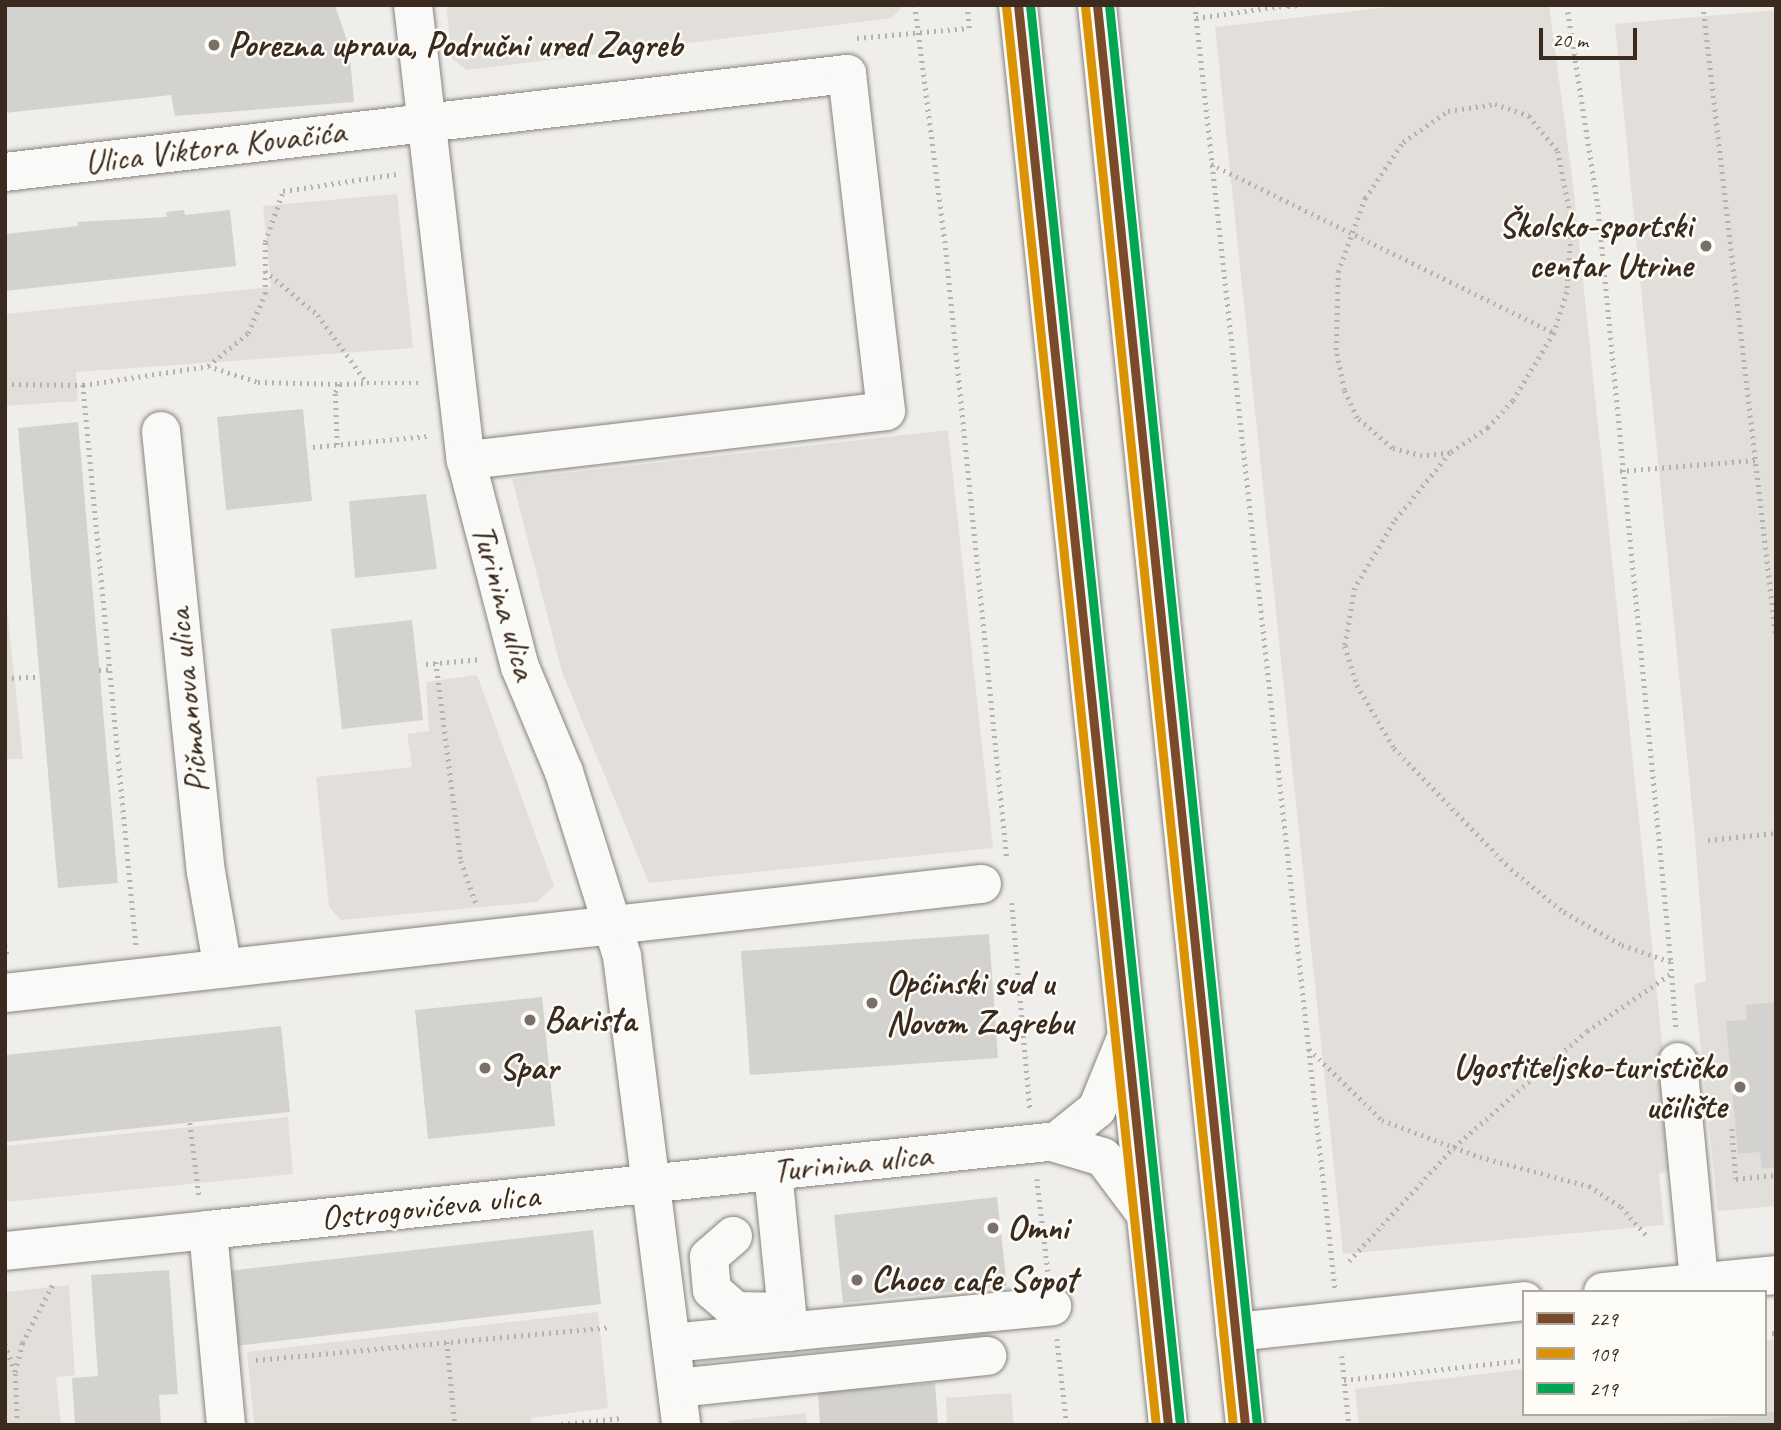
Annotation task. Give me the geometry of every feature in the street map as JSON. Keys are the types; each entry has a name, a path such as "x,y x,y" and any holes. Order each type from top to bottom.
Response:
{"street":[{"name":"Turinina ulica","path":"413,5 466,460 520,667 564,772 614,923 653,1185 679,1406"},
{"path":"1018,5 1168,1425"},
{"path":"1097,5 1245,1425"},
{"name":"Ulica Viktora Kovačića","path":"5,172 846,74 886,411 466,460"},
{"name":"Pičmanova ulica","path":"161,431 206,872 223,969"},
{"path":"5,993 1000,882"},
{"name":"Turinina ulica","path":"653,1185 773,1171 1041,1131 1078,1129 1097,1109 1126,1038"},
{"path":"1678,1062 1699,1281"},
{"name":"Turinina ulica","path":"1041,1131 1102,1157 1145,1213"},
{"path":"773,1171 789,1322"},
{"name":"Ostrogovićeva ulica","path":"5,1251 204,1213 653,1185"},
{"path":"204,1213 226,1425"},
{"path":"733,1236 709,1258 712,1290 736,1311 789,1322"},
{"path":"1620,1290 1776,1275"},
{"path":"1235,1332 1522,1301"},
{"path":"671,1343 789,1322 1052,1306"},
{"path":"679,1406 987,1356"}],"path":[{"path":"915,5 946,241 1000,882 1041,1131"},
{"path":"917,31 969,28 967,5"},
{"path":"1195,5 1335,1291"},
{"path":"1196,18 1301,5"},
{"path":"1703,5 1776,637"},
{"path":"1568,12 1598,205 1620,471 1671,962 1678,1062"},
{"path":"1450,453 1422,456 1392,449 1365,429 1350,404 1335,326 1338,272 1349,232 1378,176 1419,127 1463,106 1514,108 1547,134 1569,192 1573,250 1554,333 1513,401 1488,428 1450,453 1394,522 1355,588 1345,646 1356,685 1394,748 1511,869 1564,912 1622,945 1671,962"},
{"path":"1211,164 1554,333"},
{"path":"208,366 248,333 265,294 265,242 283,191 388,174 406,182"},
{"path":"265,271 318,315 367,383"},
{"path":"5,384 83,385 208,366 258,382 430,382"},
{"path":"337,444 332,401 340,384"},
{"path":"83,385 113,669 136,948"},
{"path":"313,447 438,435"},
{"path":"1620,471 1756,460"},
{"path":"426,664 494,658"},
{"path":"436,662 461,861 480,917"},
{"path":"99,670 113,669"},
{"path":"5,678 39,677"},
{"path":"1708,840 1776,834"},
{"path":"1349,1261 1454,1147 1587,1031 1672,973"},
{"path":"1308,1049 1382,1120 1454,1147 1589,1186 1622,1207 1646,1235"},
{"path":"190,1123 204,1213"},
{"path":"1732,1129 1736,1179 1776,1175"},
{"path":"15,1372 35,1312 59,1275"},
{"path":"221,1363 610,1327"},
{"path":"447,1342 455,1425"},
{"path":"5,1344 15,1372 17,1425"},
{"path":"1341,1345 1349,1425"},
{"path":"1344,1380 1522,1360"},
{"path":"554,1425 622,1418"}],"shaded area":[{"path":"446,5 903,6 892,18 467,70 452,59"},
{"path":"1405,5 1549,5 1573,184 1675,1167 1659,1174 1664,1225 1343,1254 1215,27"},
{"name":"Školsko-sportski centar Utrine","path":"1776,10 1776,820 1694,827 1615,24"},
{"path":"397,194 413,348 76,372 78,401 5,406 5,314 271,287 263,206"},
{"path":"948,430 993,848 649,883 562,672 512,479"},
{"path":"5,589 23,759 5,759"},
{"path":"477,675 554,886 537,902 341,920 329,907 316,777 412,767 407,734 429,731 426,682"},
{"name":"Ugostiteljsko-turističko učilište","path":"1776,820 1776,1206 1718,1211 1694,984 1706,981 1694,827"},
{"path":"288,1117 293,1174 5,1202 5,1146"},
{"path":"69,1285 75,1375 56,1377 61,1425 5,1425 5,1292"},
{"path":"598,1312 608,1408 531,1418 532,1425 254,1425 247,1352"},
{"path":"1776,1339 1776,1425 1359,1425 1355,1389 1522,1369 1522,1416 1767,1416 1767,1341"},
{"path":"1011,1393 1014,1425 947,1425 946,1398"},
{"path":"806,1413 807,1425 729,1425 729,1421"}],"building":[{"path":"5,5 335,5 349,47 354,102 175,116 171,95 5,113"},
{"path":"184,210 185,215 230,210 236,266 5,291 5,234 78,226 77,222 167,217 166,212"},
{"path":"303,409 312,501 226,510 217,417"},
{"path":"78,422 118,883 58,888 18,428"},
{"path":"426,494 437,569 355,578 349,501"},
{"path":"412,620 423,720 342,729 331,629"},
{"path":"989,934 998,1058 750,1075 741,951"},
{"name":"Spar","path":"542,997 555,1126 428,1139 415,1010"},
{"path":"1776,1002 1776,1167 1762,1169 1760,1152 1738,1154 1726,1021 1747,1020 1746,1005"},
{"path":"281,1026 290,1112 5,1142 5,1055"},
{"path":"997,1197 1007,1286 843,1303 834,1215"},
{"path":"593,1230 601,1304 226,1347 218,1272"},
{"path":"169,1270 178,1394 159,1395 161,1425 75,1425 72,1378 98,1376 91,1275"},
{"path":"935,1383 938,1425 820,1425 818,1391"},
{"path":"1776,1412 1776,1425 1668,1425 1737,1416 1767,1416 1767,1413"}],"transit line":[{"name":"229","path":"1018,5 1168,1425"},
{"name":"219","path":"1030,5 1180,1424"},
{"name":"229","path":"1097,5 1245,1425"},
{"name":"219","path":"1109,5 1257,1424"},
{"name":"109","path":"1006,6 1156,1425"},
{"name":"109","path":"1085,6 1233,1425"}],"place":[{"name":"Porezna uprava, Područni ured Zagreb","path":"214,45"},
{"name":"Školsko-sportski centar Utrine","path":"1706,246"},
{"name":"Općinski sud u Novom Zagrebu","path":"872,1003"},
{"name":"Barista","path":"530,1020"},
{"name":"Spar","path":"485,1068"},
{"name":"Ugostiteljsko-turističko učilište","path":"1740,1087"},
{"name":"Omni","path":"993,1228"},
{"name":"Choco cafe Sopot","path":"857,1280"}]}
